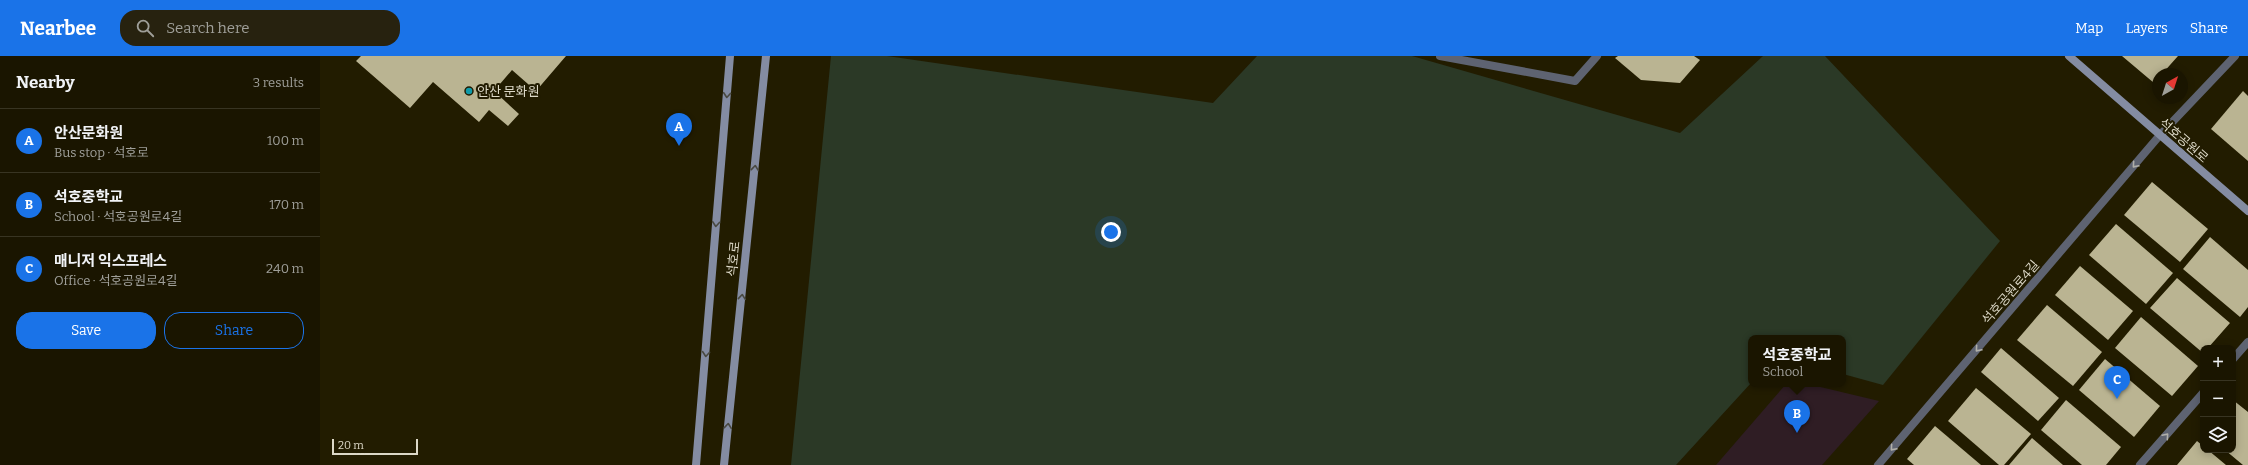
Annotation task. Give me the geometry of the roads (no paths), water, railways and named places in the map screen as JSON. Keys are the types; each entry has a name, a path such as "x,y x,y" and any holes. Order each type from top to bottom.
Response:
{"main road":[{"name":"석호로","path":"696,465 730,56"},
{"name":"석호로","path":"724,465 766,56"},
{"name":"석호공원로","path":"2069,56 2248,211"}],"street":[{"path":"1440,56 1575,81 1597,56"},
{"name":"석호공원로4길","path":"1878,465 2160,135 2235,56"},
{"path":"2236,356 2248,342"},
{"path":"2140,465 2200,396"}],"place":[{"name":"안산 문화원","path":"469,91"},
{"name":"안산문화원","path":"679,146"},
{"name":"매니저 익스프레스","path":"2117,399"},
{"name":"석호중학교","path":"1797,433"}]}
